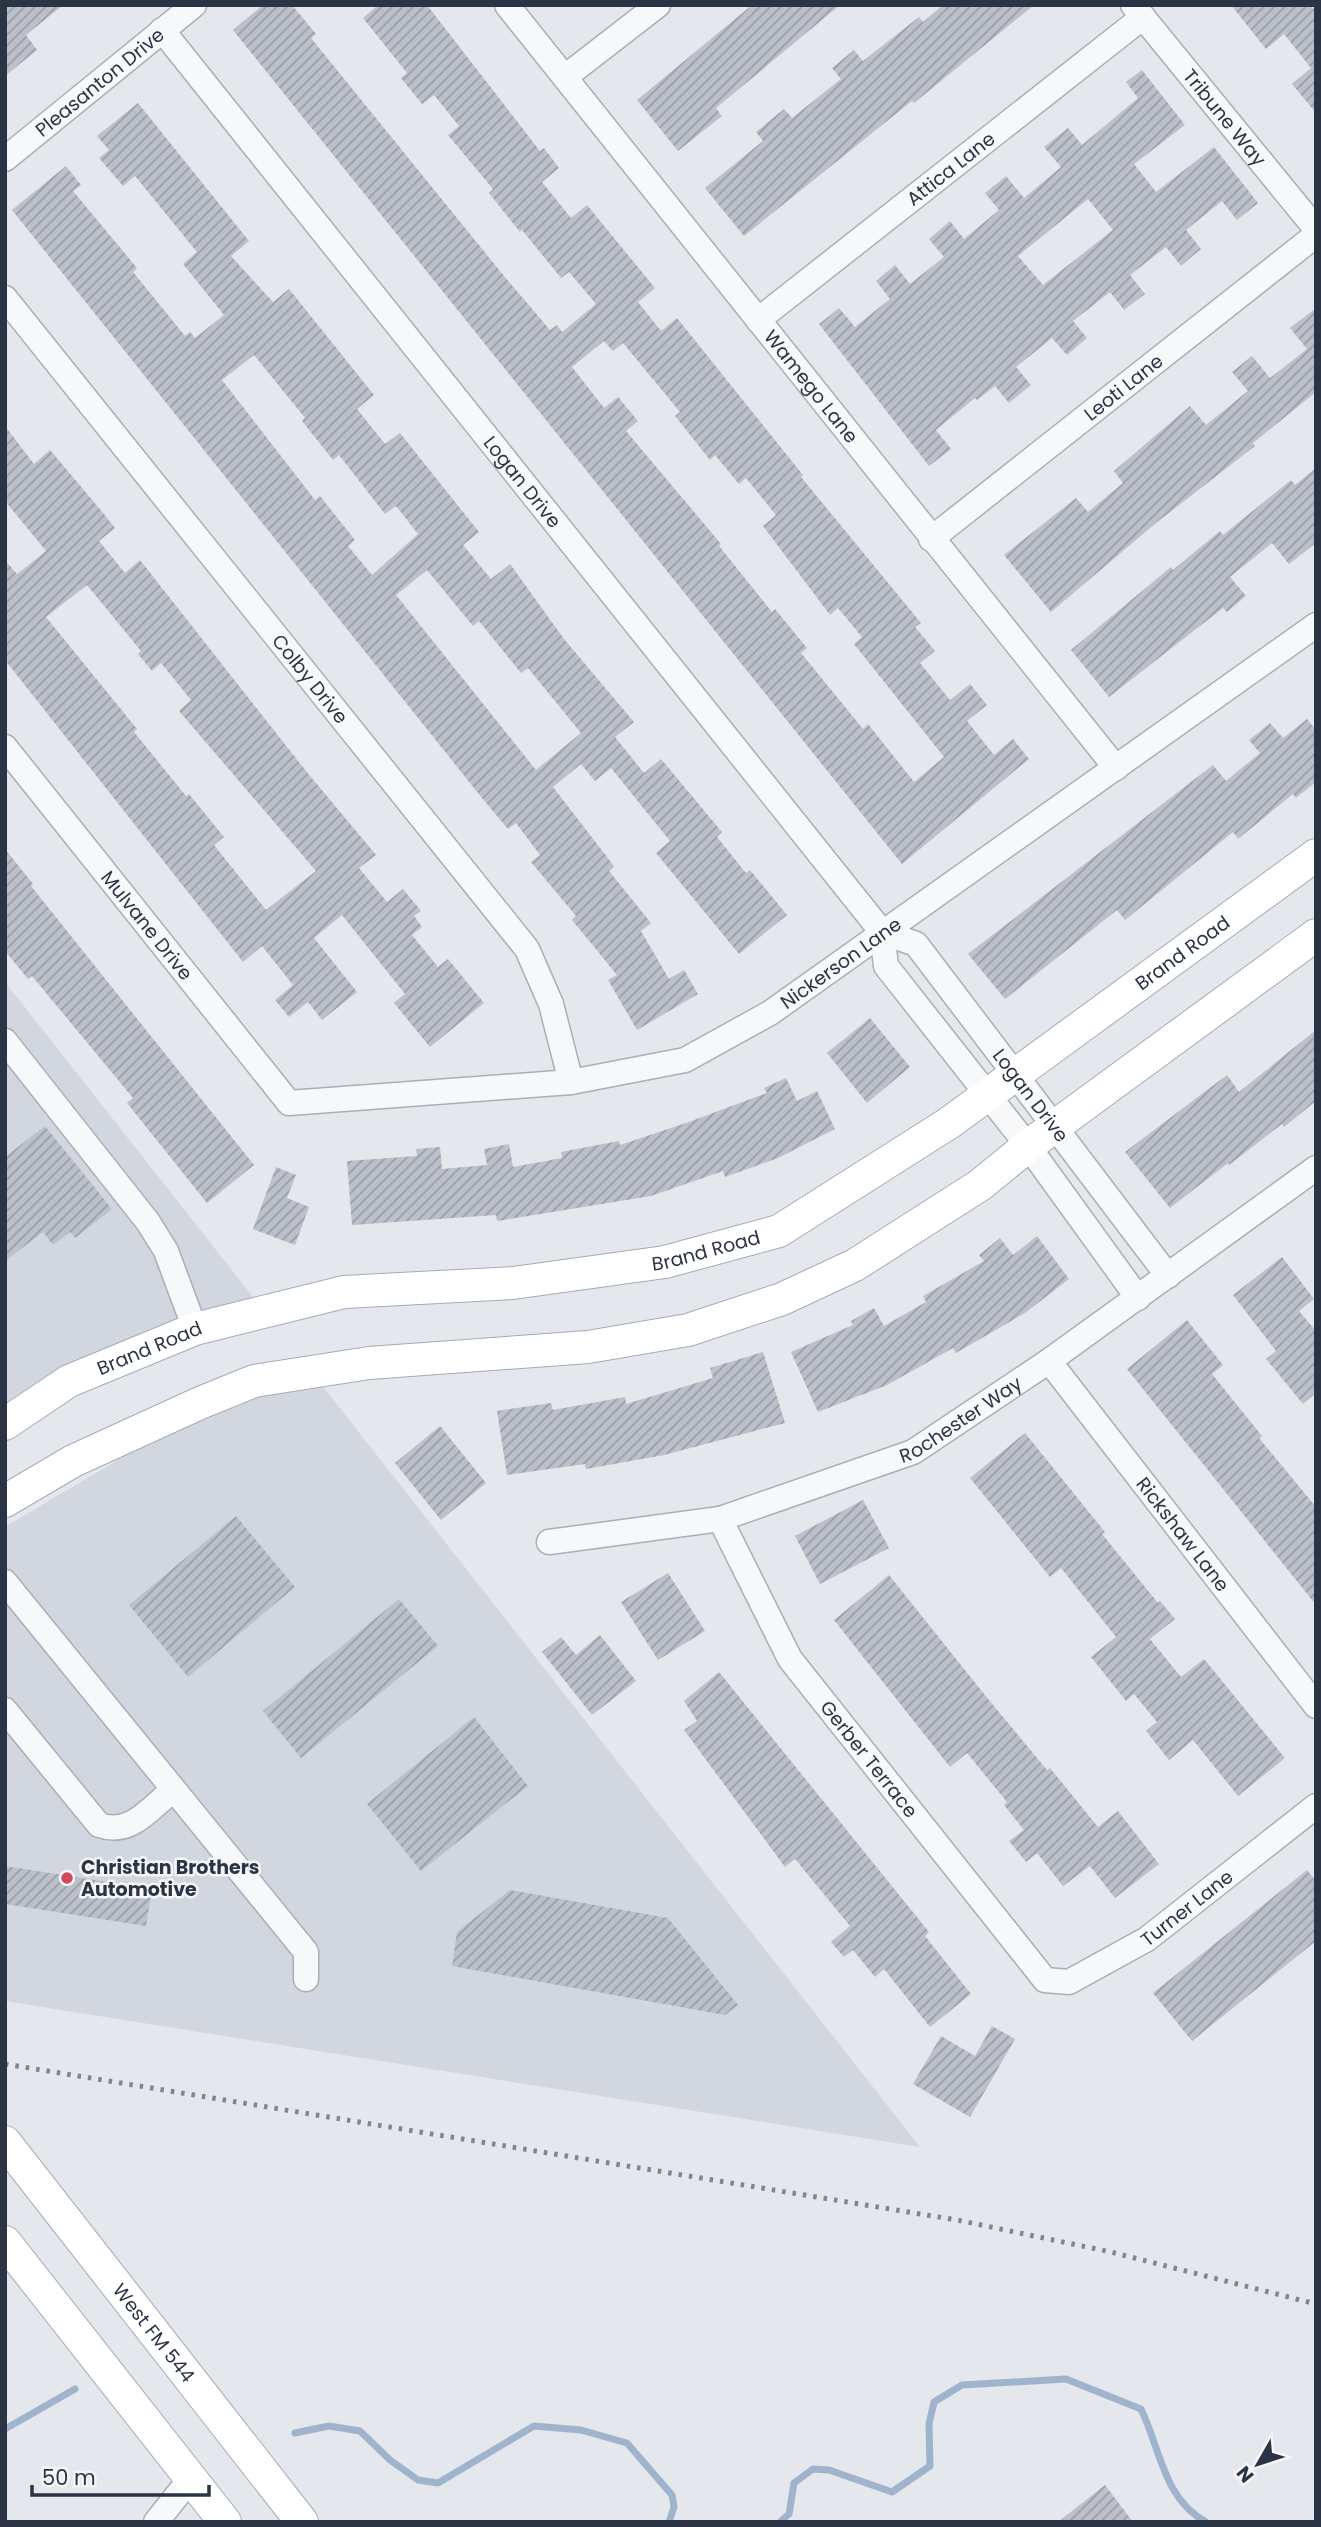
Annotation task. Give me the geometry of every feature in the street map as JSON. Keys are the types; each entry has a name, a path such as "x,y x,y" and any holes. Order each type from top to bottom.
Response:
{"main road":[{"name":"Brand Road","path":"5,1424 69,1381 195,1329 344,1292 513,1283 665,1262 779,1231 988,1094 1316,855"},
{"path":"5,1501 74,1461 254,1381 369,1363 588,1347 688,1330 782,1299 855,1265 980,1185 1028,1146 1316,935"},
{"name":"West FM 544","path":"5,2142 302,2522"},
{"path":"5,2242 225,2522"}],"street":[{"name":"Pleasanton Drive","path":"5,159 194,5"},
{"name":"Wamego Lane","path":"507,5 1116,768"},
{"path":"565,76 658,5"},
{"name":"Tribune Way","path":"1138,11 1316,229"},
{"name":"Attica Lane","path":"758,320 1138,11"},
{"name":"Logan Drive","path":"162,30 882,932 886,966 1028,1146 1138,1298"},
{"name":"Leoti Lane","path":"931,539 1316,235"},
{"name":"Colby Drive","path":"5,298 527,949 551,1004 571,1082"},
{"name":"Nickerson Lane","path":"289,1103 571,1082 685,1060 770,1013 1316,625"},
{"name":"Mulvane Drive","path":"5,747 289,1103"},
{"name":"Logan Drive","path":"882,932 916,944 1168,1276"},
{"path":"5,1041 148,1222 166,1251 195,1329"},
{"name":"Rochester Way","path":"549,1542 720,1519 913,1452 1049,1362 1168,1276 1312,1178"},
{"name":"Rickshaw Lane","path":"1049,1362 1316,1706"},
{"name":"Gerber Terrace","path":"720,1519 790,1659 1045,1980"},
{"path":"5,1582 306,1952 306,1979"},
{"path":"5,1710 99,1825 113,1830 126,1829 173,1790"},
{"name":"Turner Lane","path":"1045,1980 1069,1982 1147,1939 1316,1806"},
{"path":"156,2522 191,2478"}],"shaded area":[{"path":"5,982 253,1297 89,1355 5,1405"},
{"path":"317,1379 920,2147 5,2001 5,1527 182,1422"}],"building":[{"path":"5,5 63,5 26,35 37,50 5,76"},
{"path":"263,5 292,5 316,34 311,38 504,276 550,330 557,325 562,332 596,304 569,272 561,278 522,230 520,232 489,193 493,189 448,135 459,126 434,95 422,104 401,78 407,73 363,18 378,5 427,5 540,151 544,148 559,168 542,182 571,218 587,205 655,288 638,302 661,331 677,318 803,475 801,477 921,623 915,627 935,651 920,663 950,700 970,684 987,705 967,721 994,755 1013,739 1029,759 902,864 233,30","holes":["604,341 613,351 623,343 680,412 675,416 710,460 715,455 739,484 746,478 776,515 763,526 830,615 838,608 862,637 854,644 944,757 914,782 868,724 863,729 801,653 807,648 775,609 772,612 719,546 721,544 626,431 638,421 618,397 604,408 572,367"]},
{"path":"752,5 840,5 716,108 722,116 678,151 637,100"},
{"path":"943,5 1034,5 744,236 705,188 763,141 756,132 784,109 792,118 841,79 832,68 854,50 863,61 919,17 923,22"},
{"path":"1231,5 1310,5 1316,12 1316,113 1292,84 1311,68 1284,34 1266,49"},
{"path":"1142,70 1185,125 1134,164 1156,192 1214,147 1258,203 1237,220 1222,201 1186,230 1201,249 1181,266 1166,247 1130,275 1145,294 1124,310 1110,292 1073,321 1087,338 1067,355 1052,338 1016,367 1031,385 1009,403 995,386 977,400 975,398 936,430 951,449 929,466 819,324 839,308 855,327 890,299 876,281 895,265 910,284 944,257 929,239 950,221 964,239 999,210 985,193 1006,176 1024,198 1061,167 1044,147 1068,128 1082,145 1138,98 1126,82","holes":["1088,199 1113,230 1043,285 1018,256"]},
{"path":"138,103 249,241 231,256 273,302 289,289 374,395 357,409 385,444 400,433 479,532 463,545 491,579 510,564 564,639 634,722 615,737 644,773 661,759 722,832 717,837 746,873 750,870 787,915 739,954 656,853 670,841 611,768 595,781 581,764 553,787 614,866 609,871 651,923 641,931 669,979 684,970 698,994 637,1030 608,980 617,975 572,920 576,916 531,862 540,855 516,823 508,829 482,798 12,210 66,166 81,185 73,191 137,268 133,272 185,336 190,332 195,338 224,315 183,264 197,252 135,176 123,186 99,158 109,150 97,136","holes":["254,355 305,418 302,421 333,460 339,455 385,514 396,506 418,534 372,575 348,546 355,540 320,496 315,500 222,380","427,570 473,626 479,621 521,673 528,668 581,733 536,770 396,595"]},
{"path":"1316,308 1316,392 1253,443 1255,446 1156,523 1051,612 1004,555 1076,498 1088,512 1123,483 1114,471 1190,406 1206,425 1248,391 1232,372 1252,356 1270,378 1307,349 1290,328"},
{"path":"5,426 34,464 50,450 99,508 115,528 99,541 125,573 140,560 306,771 376,855 359,868 387,902 403,889 421,911 414,916 422,927 412,935 438,967 448,959 484,1003 430,1047 394,1003 405,994 342,915 314,938 357,992 322,1020 308,1002 289,1017 275,1000 293,985 262,946 243,962 5,660 5,560 17,574 46,551 5,501","holes":["87,585 141,651 138,654 152,671 161,663 191,700 179,711 316,871 266,910 214,845 224,837 189,794 186,796 134,732 137,729 46,617"]},
{"path":"1316,468 1316,543 1289,564 1272,543 1230,577 1246,596 1227,612 1223,608 1109,697 1071,650 1171,567 1173,570 1220,531 1223,535 1291,480 1295,485"},
{"path":"1307,719 1316,730 1316,782 1296,798 1293,794 1238,839 1233,832 1125,920 1117,910 1005,999 968,954 1213,765 1226,781 1260,753 1249,740 1270,723 1283,738"},
{"path":"5,849 33,884 31,886 254,1165 207,1203 127,1103 133,1098 32,976 28,979 5,951"},
{"path":"870,1018 910,1067 867,1103 827,1053"},
{"path":"1316,1030 1316,1101 1170,1208 1125,1152 1227,1075 1239,1092"},
{"path":"786,1078 797,1101 817,1091 835,1129 778,1158 725,1177 723,1171 651,1196 497,1221 496,1215 352,1225 347,1161 417,1156 416,1149 440,1147 442,1169 487,1165 484,1149 509,1144 513,1167 562,1158 561,1152 619,1141 620,1145 686,1123 767,1093 764,1088"},
{"path":"45,1126 112,1209 75,1238 70,1232 53,1245 43,1232 5,1261 5,1157"},
{"path":"276,1167 296,1175 287,1198 309,1207 295,1245 253,1229"},
{"path":"1037,1236 1069,1279 1025,1313 956,1353 953,1348 887,1385 818,1412 791,1352 853,1325 851,1321 874,1308 884,1326 926,1302 923,1296 984,1261 979,1255 1000,1238 1013,1255"},
{"path":"1282,1257 1314,1299 1299,1311 1316,1331 1316,1393 1303,1404 1266,1359 1276,1351 1233,1295"},
{"path":"1187,1320 1223,1365 1212,1374 1262,1436 1259,1438 1316,1507 1316,1605 1127,1369"},
{"path":"763,1352 785,1423 664,1455 586,1469 585,1464 507,1475 497,1411 551,1403 553,1410 625,1397 626,1404 713,1378 710,1368"},
{"path":"440,1426 486,1483 441,1520 395,1463"},
{"path":"1025,1433 1105,1532 1102,1534 1158,1603 1160,1601 1175,1619 1150,1639 1181,1677 1204,1659 1285,1758 1238,1796 1193,1740 1169,1760 1146,1731 1157,1722 1134,1694 1126,1701 1091,1657 1116,1637 1061,1568 1050,1577 970,1478"},
{"path":"863,1500 889,1548 820,1584 795,1536"},
{"path":"236,1516 295,1587 188,1677 129,1605"},
{"path":"668,1573 705,1631 658,1660 621,1602"},
{"path":"889,1575 988,1699 1098,1827 1118,1811 1159,1864 1115,1898 1090,1866 1063,1886 1037,1853 1026,1862 1009,1841 1024,1830 1004,1805 1007,1802 967,1753 950,1767 834,1620"},
{"path":"399,1599 438,1646 301,1758 263,1711"},
{"path":"600,1635 636,1681 592,1715 542,1652 561,1637 576,1655"},
{"path":"719,1672 929,1932 925,1936 971,1994 930,2027 884,1969 875,1977 853,1950 844,1957 831,1942 850,1926 795,1859 785,1867 684,1730 697,1721 684,1701"},
{"path":"474,1717 528,1786 421,1871 367,1804"},
{"path":"5,1866 152,1889 146,1926 5,1904"},
{"path":"1307,1870 1316,1881 1316,1941 1192,2041 1153,1993"},
{"path":"510,1890 668,1918 738,2005 725,2015 452,1966 457,1932"},
{"path":"992,2026 1015,2039 970,2117 913,2084 941,2036 975,2056"},
{"path":"1105,2485 1133,2522 1058,2522"}],"waterway":[{"path":"780,2522 789,2514 794,2483 813,2469 829,2470 892,2492 930,2466 929,2424 934,2402 962,2385 1066,2379 1141,2409 1172,2487 1192,2512 1206,2522"},
{"path":"5,2429 75,2389"},
{"path":"295,2433 329,2426 360,2431 390,2460 418,2480 438,2483 534,2426 581,2430 627,2443 672,2495 674,2507 669,2522"}],"railway":[{"path":"5,2064 957,2220 1111,2252 1316,2304"}],"place":[{"name":"Christian Brothers Automotive","path":"67,1878"}]}
